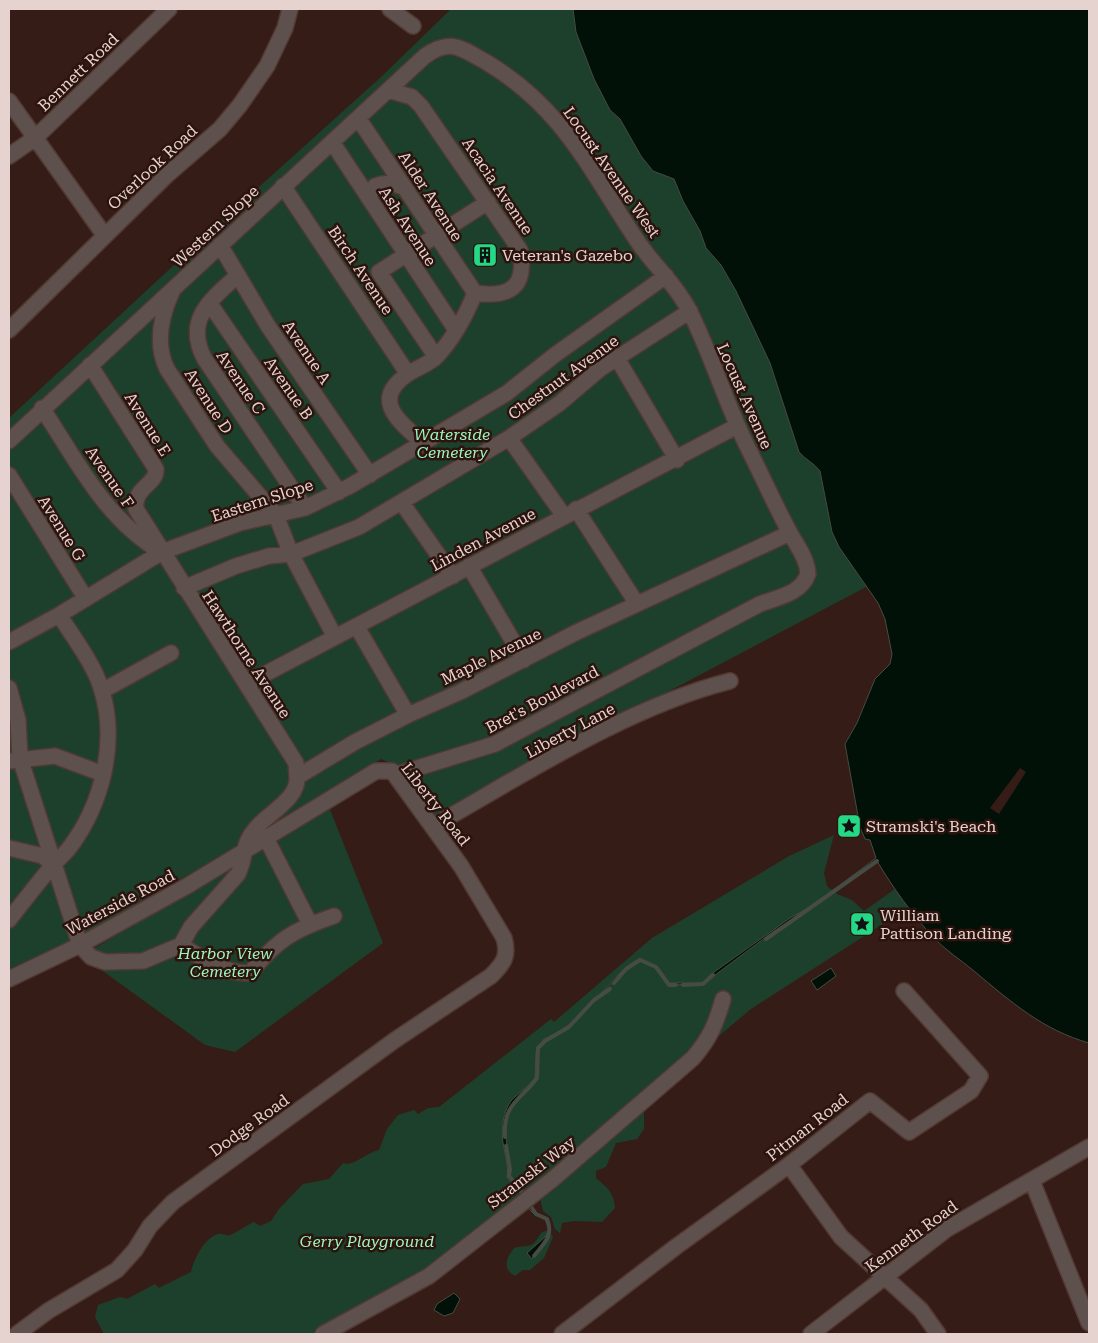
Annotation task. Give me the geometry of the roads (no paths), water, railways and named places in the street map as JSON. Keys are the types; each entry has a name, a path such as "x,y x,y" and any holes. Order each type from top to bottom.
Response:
{"street":[{"name":"Bennett Road","path":"9,156 35,138 169,9"},
{"name":"Overlook Road","path":"9,330 169,172 220,129 240,105 267,66 285,28 290,9"},
{"path":"390,9 413,26"},
{"name":"Western Slope","path":"9,441 42,408 425,56 438,47 449,45"},
{"name":"Locust Avenue West","path":"449,45 464,49 500,71 546,108 570,137 636,240 666,276"},
{"name":"Acacia Avenue","path":"388,90 412,97 421,106 520,250 523,267 519,279 511,289 500,295 475,293"},
{"path":"9,101 105,236"},
{"name":"Alder Avenue","path":"358,118 475,293"},
{"name":"Ash Avenue","path":"332,142 456,330"},
{"path":"368,197 374,186 382,183 392,183 403,187"},
{"name":"Birch Avenue","path":"284,186 408,374"},
{"path":"436,357 379,272 407,256 435,235 488,202"},
{"name":"Avenue A","path":"220,245 237,276 370,475"},
{"name":"Avenue C","path":"237,276 210,304 197,321 197,344 204,358 305,508"},
{"name":"Locust Avenue","path":"666,276 690,312 737,426 808,567 808,574 801,586 792,592 760,604 671,650"},
{"name":"Eastern Slope","path":"9,642 59,615 162,552 240,523 305,508 370,475 507,393 556,354 666,276"},
{"name":"Avenue D","path":"174,288 168,301 162,326 160,340 162,359 218,446 276,515 291,554 335,637"},
{"path":"423,443 396,418 389,406 391,395 408,374 436,357 456,330 475,293"},
{"name":"Avenue B","path":"210,304 339,492"},
{"name":"Chestnut Avenue","path":"184,588 236,566 270,556 291,554 359,527 509,438 560,403 617,358 690,312"},
{"path":"617,358 677,460"},
{"name":"Avenue E","path":"90,365 156,469 154,477 137,496 136,506 162,552"},
{"name":"Avenue F","path":"42,408 99,496 116,518 136,536 162,552"},
{"name":"Linden Avenue","path":"246,684 570,513 677,460 737,426"},
{"path":"509,438 570,513 638,604"},
{"name":"Avenue G","path":"9,476 86,599"},
{"path":"402,503 453,576"},
{"name":"Maple Avenue","path":"297,777 355,742 408,715 790,533"},
{"name":"Hawthorne Avenue","path":"162,552 296,763 297,777"},
{"path":"469,566 524,660"},
{"path":"9,920 69,848 84,826 92,809 103,774 110,738 108,715 102,691 59,615"},
{"path":"357,627 408,715"},
{"name":"Bret's Boulevard","path":"395,775 495,744 671,650"},
{"path":"102,691 171,653"},
{"name":"Liberty Lane","path":"433,826 516,778 664,702 730,681"},
{"path":"9,688 18,720 15,759 80,945 91,957 104,962 143,961 181,945 190,927 238,874 244,858 247,840 254,830 292,793 298,781 297,777"},
{"path":"15,759 54,756 103,774"},
{"name":"Liberty Road","path":"244,858 266,838 376,771 388,769 395,775 461,866 504,938 507,950"},
{"path":"266,838 310,924"},
{"path":"9,848 43,856 53,865"},
{"name":"Waterside Road","path":"9,979 80,945 244,858"},
{"path":"181,945 209,962 236,973 250,973 276,944 310,924 334,916"},
{"name":"Dodge Road","path":"17,1334 48,1311 116,1270 135,1250 150,1226 173,1202 395,1040 491,976 504,963 507,950"},
{"name":"Pitman Road","path":"562,1334 677,1246 789,1165 870,1101 909,1132 971,1091 980,1076 904,991"},
{"name":"Stramski Way","path":"323,1334 429,1276 559,1174 692,1058 709,1039 717,1021 723,999"},
{"name":"Kenneth Road","path":"811,1334 947,1229 1089,1147"},
{"path":"789,1165 841,1237 921,1310 938,1334"},
{"path":"1032,1181 1089,1324"}],"waterway":[{"path":"766,939 877,861"},
{"path":"614,983 626,969 640,960 656,967 669,985 676,985"},
{"path":"683,985 703,984 713,975"},
{"path":"505,1137 505,1126 510,1109 537,1078 538,1048 545,1041 569,1027 594,1000 610,989"},
{"path":"506,1146 510,1169 509,1176 523,1193"},
{"path":"530,1205 536,1214 547,1219 549,1225 549,1235 534,1256"}],"place":[{"name":"Veteran's Gazebo","path":"485,255"},
{"name":"Stramski's Beach","path":"849,826"},
{"name":"William Pattison Landing","path":"862,924"}],"park label":[{"name":"Waterside Cemetery","path":"452,443"},
{"name":"Harbor View Cemetery","path":"225,962"},
{"name":"Gerry Playground","path":"367,1241"}]}
